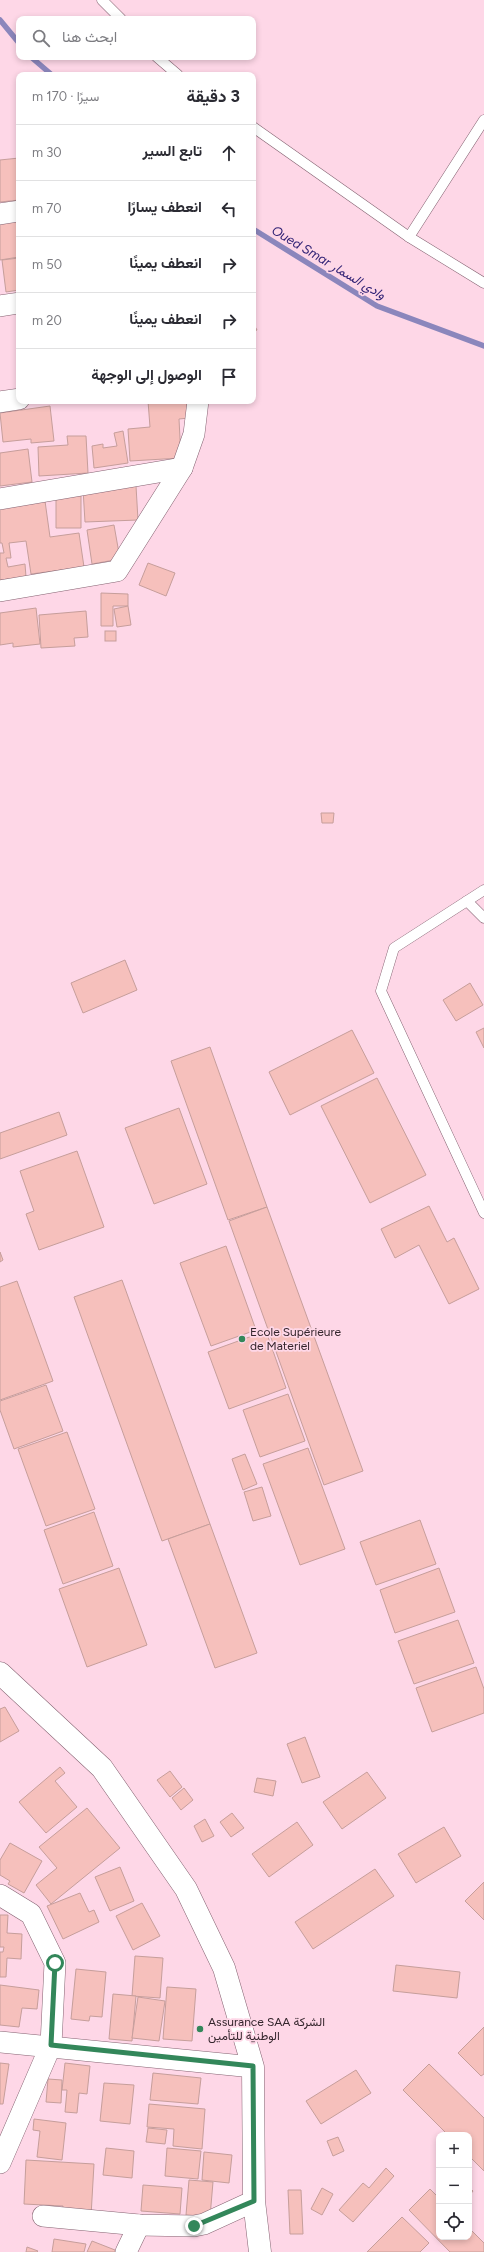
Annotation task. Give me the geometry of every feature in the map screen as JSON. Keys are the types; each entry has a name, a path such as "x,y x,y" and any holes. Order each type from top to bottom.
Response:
{"main road":[{"path":"1,1675 102,1768 186,1889 224,1968 253,2066 254,2201 260,2252"}],"street":[{"path":"0,214 16,211"},
{"path":"0,306 16,303"},
{"path":"0,402 16,399"},
{"path":"0,591 117,571 182,468 194,434 198,404"},
{"path":"0,498 182,468"},
{"path":"0,1895 31,1914 55,1963 51,2045 0,2163"},
{"path":"0,2042 51,2045 253,2066"},
{"path":"43,2216 139,2225 194,2226 254,2201"},
{"path":"126,2252 139,2225"}],"lane":[{"path":"102,0 117,16"},
{"path":"160,60 174,72"},
{"path":"409,237 484,120"},
{"path":"256,129 409,237 484,283"},
{"path":"484,890 394,948 381,991 484,1213"},
{"path":"467,901 484,918"}],"building":[{"path":"16,158 16,200 0,202 0,160"},
{"path":"16,221 16,257 0,260 0,224"},
{"path":"16,258 16,290 6,292 2,260"},
{"path":"148,404 188,404 189,418 179,419 181,458 130,461 128,429 150,427"},
{"path":"50,406 54,441 31,443 31,439 3,442 0,413"},
{"path":"123,431 128,463 94,468 92,446 103,444 103,448 117,446 114,433"},
{"path":"67,436 86,436 88,473 39,476 38,447 68,445"},
{"path":"28,449 32,482 0,486 0,453"},
{"path":"136,486 138,520 85,522 83,489"},
{"path":"81,495 81,528 56,528 56,496"},
{"path":"45,501 50,537 79,533 84,567 31,574 26,541 9,543 11,558 6,558 8,567 25,564 26,577 0,580 0,553 4,553 2,543 0,543 0,507"},
{"path":"114,525 120,559 92,564 87,530"},
{"path":"148,563 175,573 166,596 139,585"},
{"path":"101,593 128,594 128,606 113,606 113,626 101,626"},
{"path":"128,606 131,625 117,627 114,609"},
{"path":"36,608 40,644 13,647 13,643 0,645 0,613"},
{"path":"86,611 88,637 74,638 75,646 41,648 39,615"},
{"path":"105,631 116,631 116,641 105,641"},
{"path":"321,813 334,813 333,823 322,823"},
{"path":"125,960 137,990 83,1013 71,983"},
{"path":"470,983 483,1005 456,1021 443,1000"},
{"path":"484,1028 484,1048 476,1032"},
{"path":"352,1030 374,1073 290,1115 269,1072"},
{"path":"210,1047 267,1207 228,1220 171,1061"},
{"path":"377,1078 426,1175 370,1203 321,1106"},
{"path":"179,1108 207,1184 154,1204 125,1128"},
{"path":"59,1112 67,1135 0,1159 0,1133"},
{"path":"77,1151 104,1227 39,1250 26,1214 34,1211 20,1171"},
{"path":"429,1206 447,1242 454,1238 479,1289 449,1304 419,1245 395,1258 381,1229"},
{"path":"267,1207 363,1471 324,1485 229,1221"},
{"path":"226,1246 256,1330 211,1346 180,1263"},
{"path":"0,1252 3,1260 0,1262"},
{"path":"122,1280 210,1524 162,1541 74,1297"},
{"path":"17,1281 53,1381 0,1400 0,1287"},
{"path":"266,1331 286,1388 229,1409 208,1352"},
{"path":"46,1385 63,1431 14,1449 0,1410 0,1401"},
{"path":"288,1394 305,1441 260,1457 243,1410"},
{"path":"67,1432 95,1509 46,1526 18,1449"},
{"path":"308,1448 345,1549 300,1565 263,1464"},
{"path":"245,1454 257,1484 243,1490 232,1459"},
{"path":"262,1487 271,1516 253,1521 244,1492"},
{"path":"94,1512 113,1566 63,1584 44,1530"},
{"path":"420,1520 436,1564 376,1585 360,1542"},
{"path":"210,1524 257,1653 215,1668 168,1539"},
{"path":"119,1568 147,1645 87,1667 59,1589"},
{"path":"439,1568 455,1612 395,1633 380,1590"},
{"path":"458,1620 474,1663 414,1684 398,1641"},
{"path":"476,1667 484,1689 484,1713 432,1732 416,1688"},
{"path":"5,1707 19,1731 0,1742 0,1709"},
{"path":"305,1737 320,1777 302,1783 287,1744"},
{"path":"60,1767 65,1773 55,1781 77,1807 46,1833 19,1802"},
{"path":"170,1771 182,1787 170,1797 157,1780"},
{"path":"367,1772 386,1798 342,1829 323,1802"},
{"path":"257,1778 276,1781 273,1796 254,1792"},
{"path":"184,1788 193,1800 181,1810 172,1798"},
{"path":"87,1808 120,1848 51,1904 36,1885 57,1868 39,1847"},
{"path":"232,1813 244,1828 231,1837 220,1822"},
{"path":"205,1819 214,1836 202,1842 194,1826"},
{"path":"297,1822 313,1845 269,1877 252,1854"},
{"path":"444,1827 461,1856 416,1883 398,1854"},
{"path":"10,1843 42,1861 24,1893 8,1884 10,1881 0,1875 0,1860"},
{"path":"120,1867 134,1901 110,1911 95,1877"},
{"path":"375,1869 394,1896 313,1949 295,1922"},
{"path":"484,1882 484,1920 465,1901"},
{"path":"80,1893 89,1912 94,1910 99,1922 63,1939 47,1906"},
{"path":"142,1903 160,1936 133,1950 116,1916"},
{"path":"0,1915 8,1915 7,1933 22,1934 21,1959 7,1958 6,1977 0,1977 0,1952 3,1952 4,1947 0,1947"},
{"path":"135,1956 163,1958 160,1998 132,1996"},
{"path":"396,1965 460,1972 457,1998 393,1991"},
{"path":"76,1969 106,1972 102,2017 90,2016 89,2021 71,2019"},
{"path":"0,1985 39,1990 37,2009 22,2008 19,2027 0,2025"},
{"path":"167,1987 196,1989 192,2041 163,2039"},
{"path":"113,1994 136,1996 132,2041 109,2039"},
{"path":"138,1997 165,2001 159,2041 132,2038"},
{"path":"484,2027 484,2074 481,2076 458,2053"},
{"path":"0,2063 9,2064 3,2104 0,2104"},
{"path":"65,2063 90,2066 87,2094 79,2093 77,2113 65,2112 67,2090 62,2090"},
{"path":"429,2064 484,2118 484,2171 472,2159 472,2132 445,2132 403,2090"},
{"path":"356,2070 371,2093 321,2124 306,2101"},
{"path":"153,2073 201,2078 198,2104 150,2100"},
{"path":"48,2079 62,2080 61,2103 46,2102"},
{"path":"104,2083 134,2085 130,2124 100,2121"},
{"path":"149,2104 205,2109 202,2149 173,2146 174,2129 147,2127"},
{"path":"34,2119 66,2123 62,2160 37,2157 40,2131 33,2130"},
{"path":"148,2128 167,2130 165,2144 146,2142"},
{"path":"338,2137 344,2151 333,2156 327,2141"},
{"path":"106,2148 134,2151 132,2178 103,2175"},
{"path":"167,2148 201,2151 198,2179 165,2176"},
{"path":"204,2152 232,2155 229,2183 202,2180"},
{"path":"26,2160 94,2164 91,2216 62,2215 63,2206 24,2204"},
{"path":"386,2168 394,2176 353,2222 339,2210 363,2183 369,2188"},
{"path":"189,2180 213,2182 210,2217 186,2215"},
{"path":"143,2185 182,2188 180,2214 141,2211"},
{"path":"322,2188 333,2194 322,2215 311,2209"},
{"path":"430,2189 436,2195 436,2238 409,2210"},
{"path":"288,2190 301,2190 303,2234 290,2234"},
{"path":"402,2217 429,2243 420,2252 367,2252"},
{"path":"472,2231 484,2243 484,2252 450,2252 438,2240 472,2240"},
{"path":"54,2239 86,2244 84,2252 52,2252"},
{"path":"92,2241 115,2250 115,2252 87,2252"},
{"path":"27,2247 38,2251 26,2252"}],"waterway":[{"name":"Oued Smar وادي السمار","path":"0,20 16,39"},
{"name":"Oued Smar وادي السمار","path":"34,60 48,72"},
{"name":"Oued Smar وادي السمار","path":"256,231 377,306 484,346"}],"place":[{"name":"Ecole Supérieure de Materiel","path":"242,1339"},
{"name":"Assurance SAA الشركة الوطنية للتأمين","path":"200,2029"}],"route":[{"path":"55,1963 51,2045 253,2066 254,2201 204,2224 194,2226"}]}
